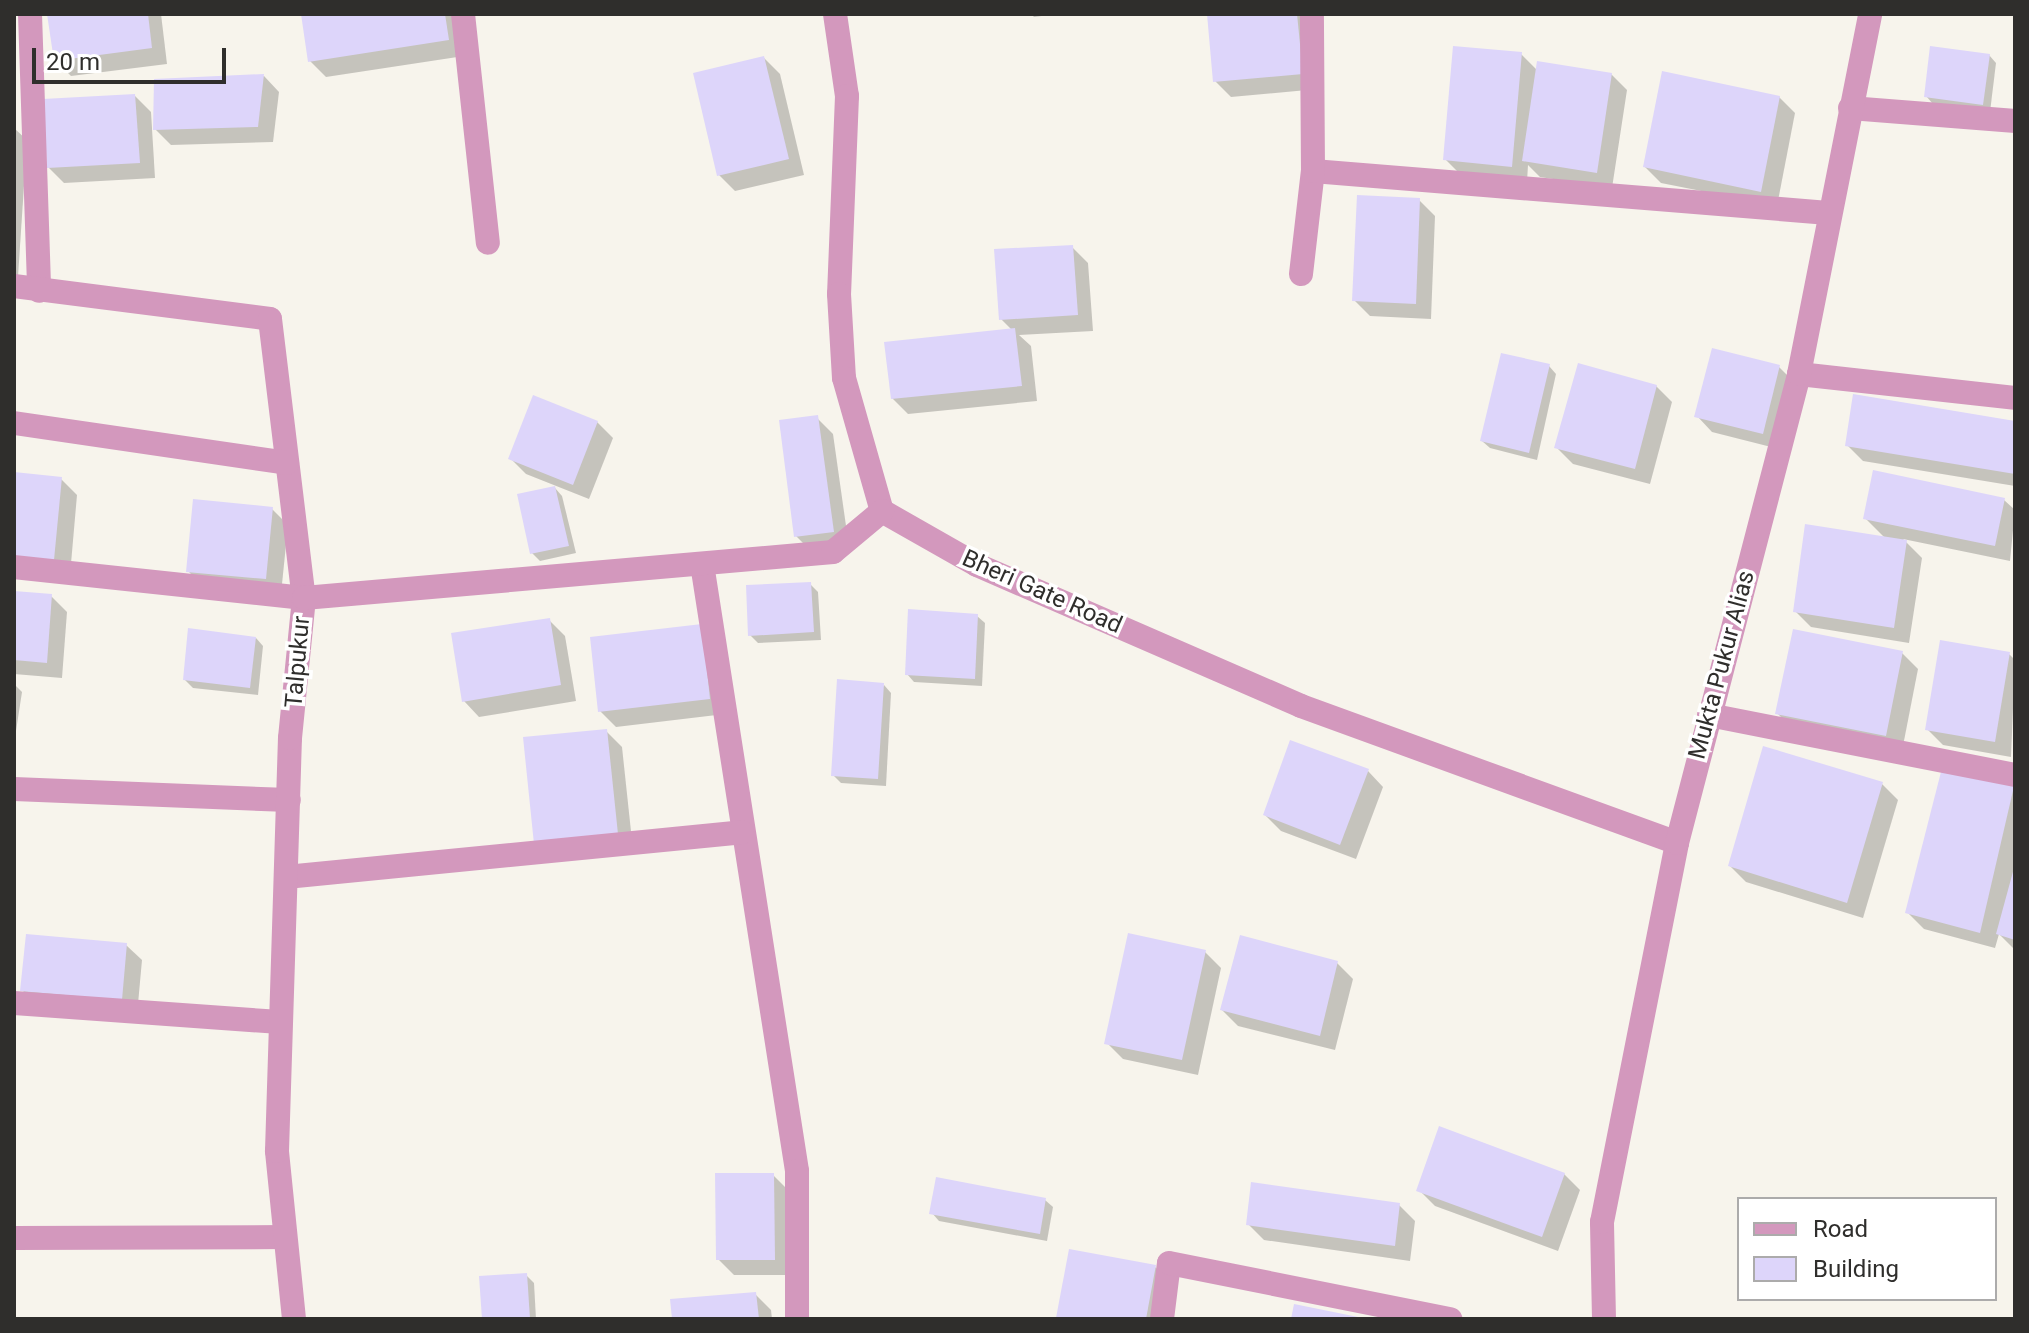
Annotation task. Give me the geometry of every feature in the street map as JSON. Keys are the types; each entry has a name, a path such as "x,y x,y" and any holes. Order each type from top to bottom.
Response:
{"street":[{"path":"30,14 24,101 39,291"},
{"path":"463,14 488,243"},
{"path":"835,14 847,96 839,294 844,378 882,511"},
{"path":"1301,274 1313,171 1312,14"},
{"name":"Mukta Pukur Alias","path":"1604,1319 1602,1222 1677,843 1799,374 1828,213 1870,14"},
{"path":"1850,108 2015,121"},
{"path":"1313,171 1828,213"},
{"path":"14,286 270,319 304,598 14,567"},
{"path":"1799,374 2015,398"},
{"path":"14,423 287,463"},
{"name":"Talpukur","path":"294,1319 277,1151 289,800 304,598 833,552 882,511"},
{"name":"Bheri Gate Road","path":"882,511 977,565 1301,706 1677,843"},
{"path":"702,564 797,1171 797,1319"},
{"path":"1709,715 2015,775"},
{"path":"14,789 289,800"},
{"path":"286,877 742,832"},
{"path":"14,1003 280,1022"},
{"path":"14,1238 285,1237"},
{"path":"1162,1319 1169,1263 1387,1313 1450,1319"}],"building":[{"path":"47,14 148,14 152,48 54,61"},
{"path":"301,14 445,14 449,40 308,62"},
{"path":"1207,14 1297,14 1303,74 1213,82"},
{"path":"1453,46 1522,52 1512,167 1443,160"},
{"path":"1930,46 1990,54 1983,105 1924,97"},
{"path":"764,56 789,159 717,176 693,73"},
{"path":"1537,61 1612,73 1597,173 1522,161"},
{"path":"1662,71 1780,96 1761,192 1643,167"},
{"path":"264,74 258,127 153,130 154,79"},
{"path":"135,94 140,163 47,168 43,99"},
{"path":"1357,195 1420,198 1416,304 1352,301"},
{"path":"1073,245 1078,315 999,320 994,249"},
{"path":"1015,328 1022,386 891,399 884,342"},
{"path":"1712,348 1780,365 1763,434 1694,417"},
{"path":"1501,353 1550,364 1529,453 1480,441"},
{"path":"1578,363 1657,385 1635,469 1554,448"},
{"path":"1853,394 2015,421 2015,474 1845,446"},
{"path":"533,395 598,421 573,485 508,459"},
{"path":"818,415 834,532 794,537 779,420"},
{"path":"1873,470 2005,498 1995,546 1863,519"},
{"path":"14,472 62,477 54,560 14,556"},
{"path":"555,486 569,546 530,554 517,494"},
{"path":"193,499 273,507 266,579 186,572"},
{"path":"1805,524 1907,540 1894,628 1793,612"},
{"path":"811,582 814,632 748,636 746,585"},
{"path":"14,591 52,594 47,663 14,660"},
{"path":"908,609 978,614 975,679 905,675"},
{"path":"550,618 561,685 462,702 451,633"},
{"path":"702,624 710,699 598,712 590,637"},
{"path":"188,628 256,637 250,688 183,680"},
{"path":"1793,629 1903,651 1886,736 1775,714"},
{"path":"1940,640 2010,652 1995,742 1925,730"},
{"path":"837,679 884,683 878,779 831,776"},
{"path":"607,729 618,834 534,844 523,737"},
{"path":"1290,740 1369,769 1340,845 1263,815"},
{"path":"1763,746 1883,782 1847,903 1728,866"},
{"path":"1943,764 2015,782 1980,933 1905,913"},
{"path":"2015,868 2015,940 1996,934"},
{"path":"1128,933 1206,950 1182,1060 1104,1044"},
{"path":"26,934 127,943 122,1000 20,991"},
{"path":"1240,935 1338,961 1320,1036 1220,1010"},
{"path":"1439,1126 1565,1173 1542,1237 1416,1191"},
{"path":"715,1173 774,1173 775,1260 716,1260"},
{"path":"936,1177 1046,1198 1040,1234 929,1214"},
{"path":"1251,1182 1400,1203 1395,1246 1246,1225"},
{"path":"1069,1249 1156,1265 1146,1319 1056,1318"},
{"path":"527,1273 530,1319 482,1319 479,1276"},
{"path":"756,1292 759,1319 672,1319 670,1299"},
{"path":"1294,1304 1363,1318 1363,1319 1291,1319"}]}
